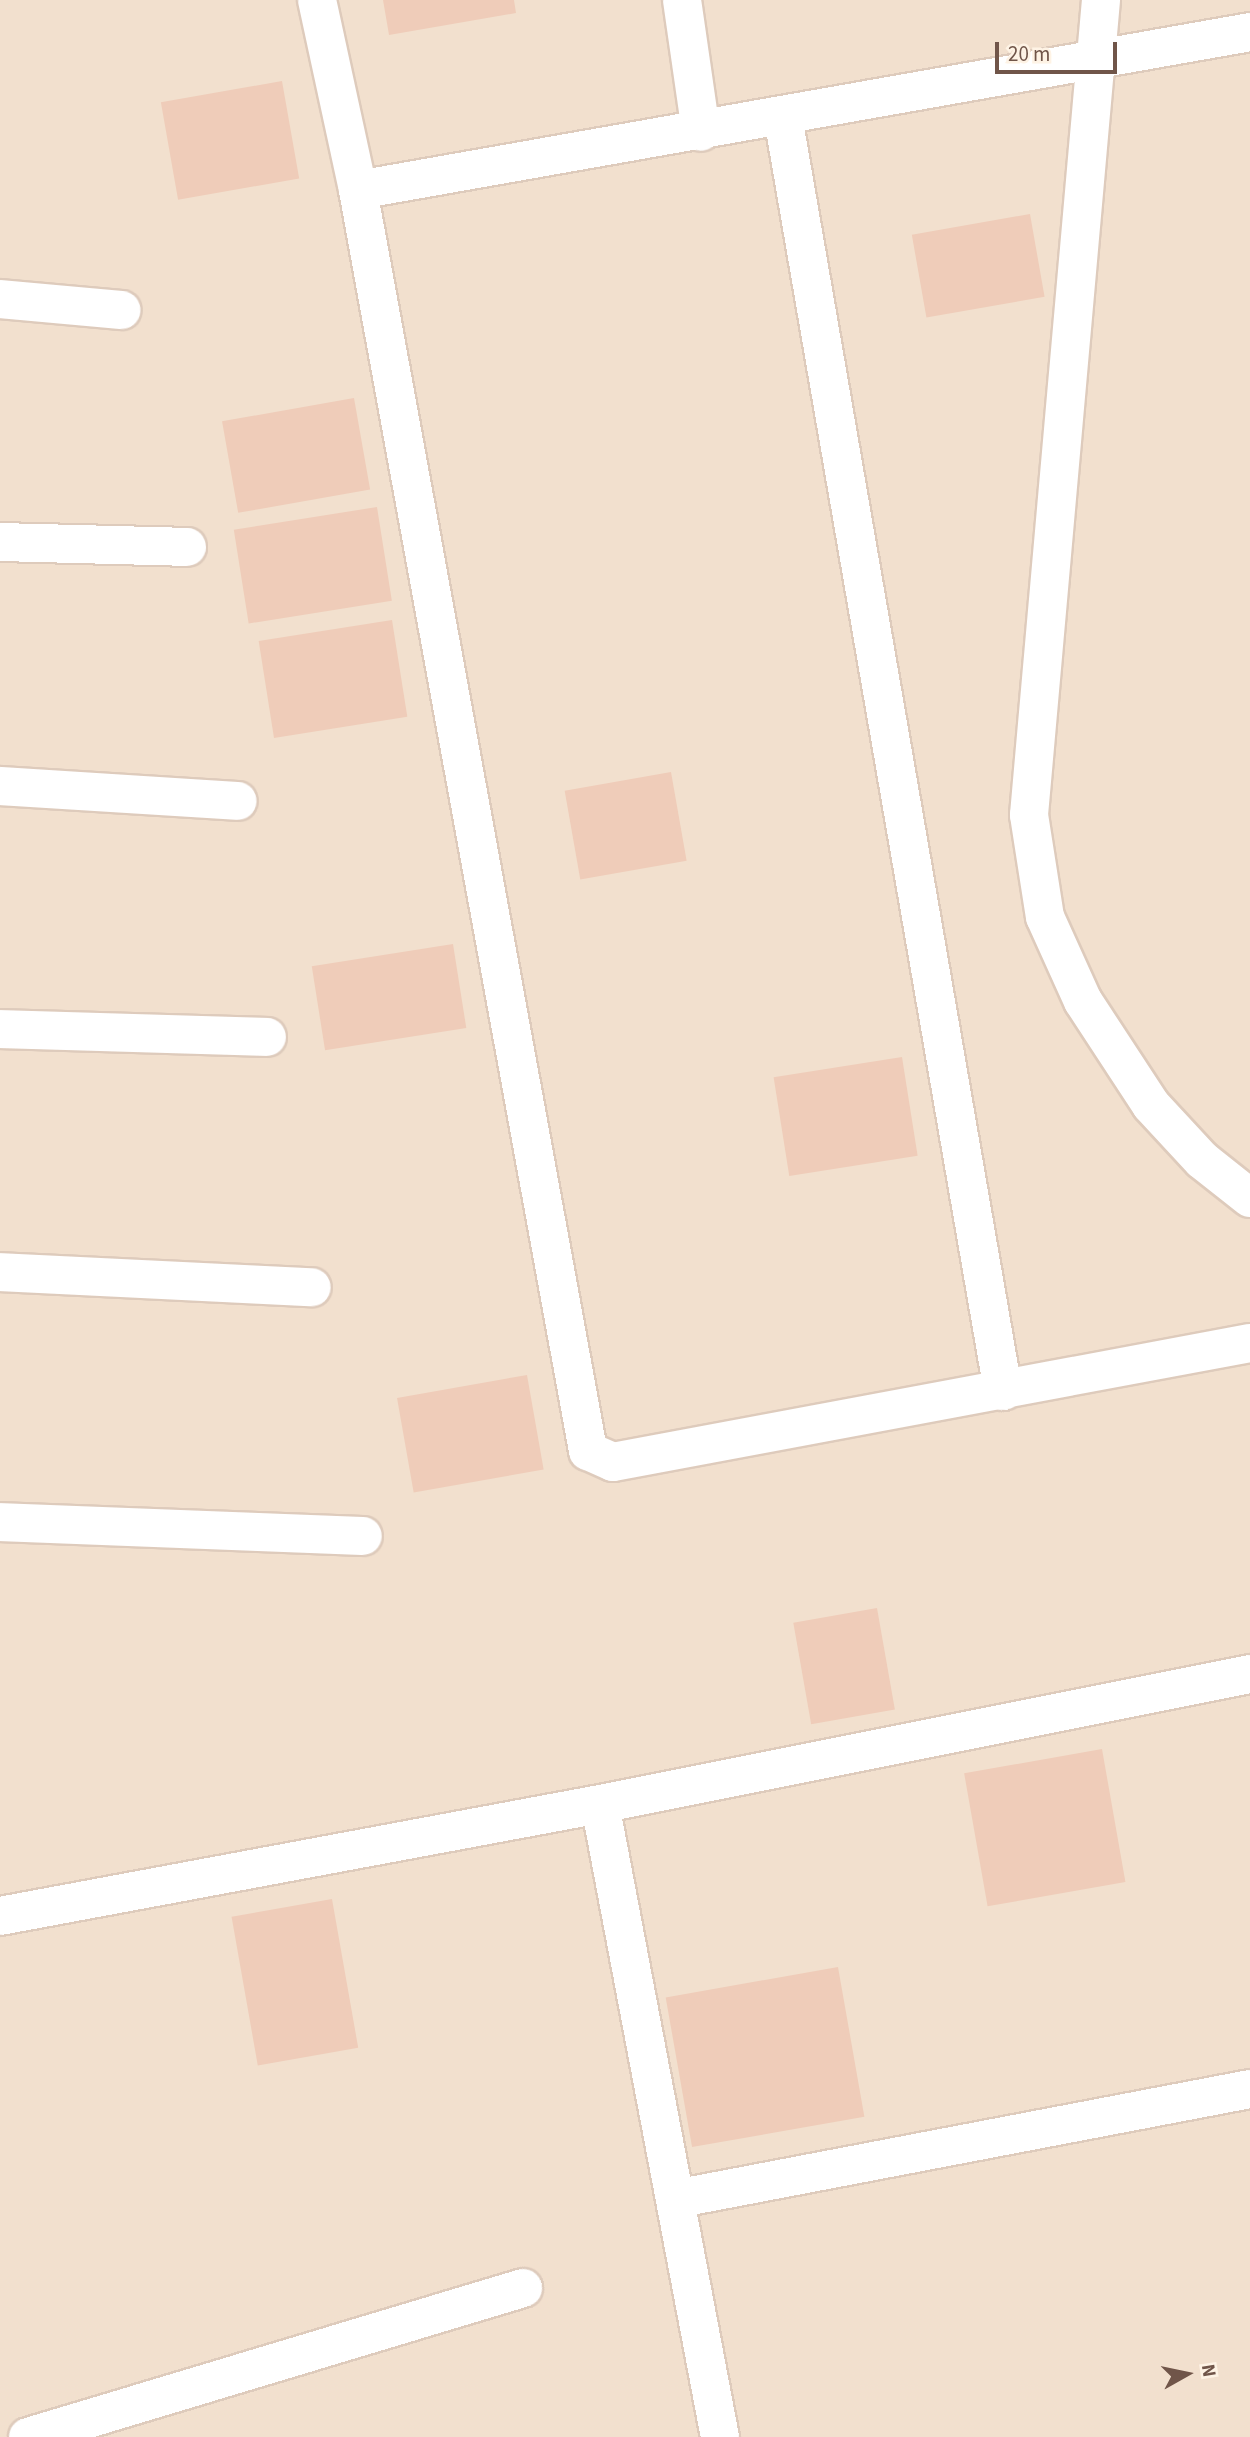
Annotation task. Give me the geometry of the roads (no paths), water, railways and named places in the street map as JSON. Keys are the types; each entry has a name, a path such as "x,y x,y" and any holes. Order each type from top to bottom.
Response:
{"street":[{"path":"317,0 358,190 587,1451 613,1462 1250,1343"},
{"path":"682,0 701,132"},
{"path":"1101,0 1029,815 1045,917 1083,1001 1151,1105 1202,1160 1250,1198"},
{"path":"358,190 701,132 1250,32"},
{"path":"783,117 1003,1391"},
{"path":"0,299 122,310"},
{"path":"0,542 187,547"},
{"path":"0,786 238,801"},
{"path":"0,1029 267,1037"},
{"path":"0,1272 312,1287"},
{"path":"0,1522 363,1536"},
{"path":"0,1916 600,1804 1250,1674"},
{"path":"600,1804 720,2437"},
{"path":"675,2199 1250,2089"},
{"path":"28,2437 523,2288"}]}
